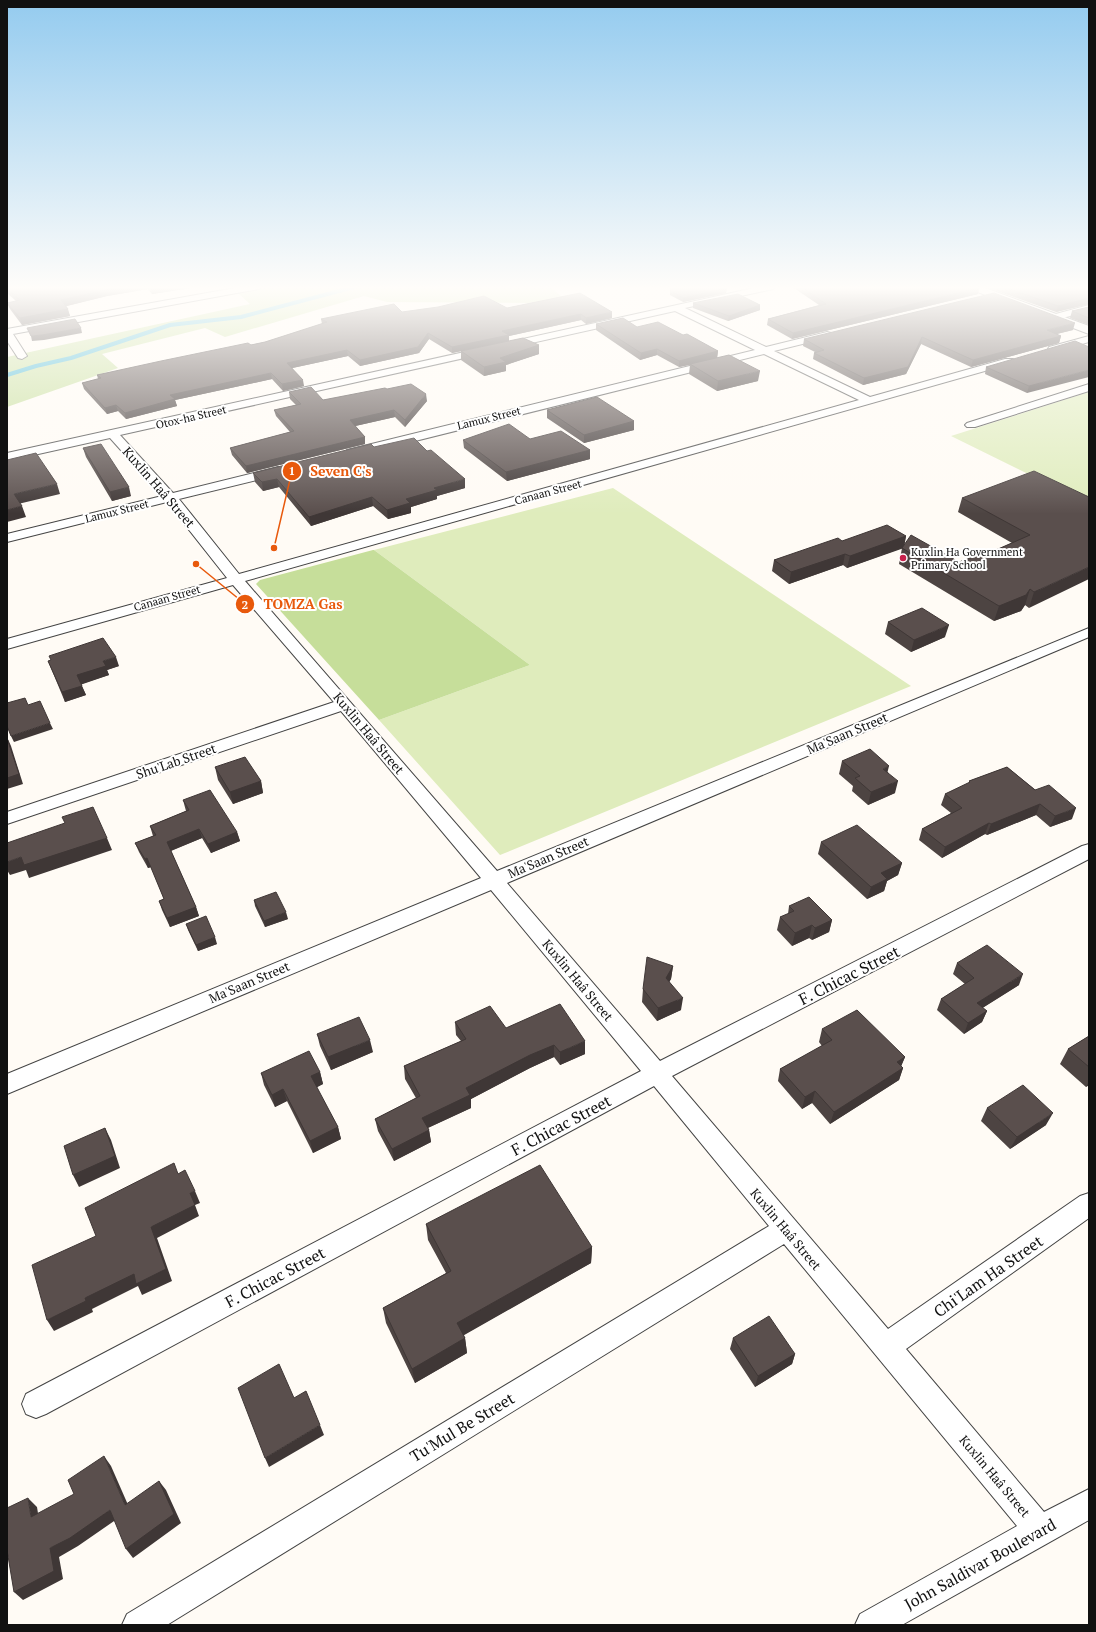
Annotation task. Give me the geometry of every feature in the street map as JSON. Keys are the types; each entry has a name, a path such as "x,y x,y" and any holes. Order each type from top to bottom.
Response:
{"street":[{"name":"Otox-ha Street","path":"7,457 434,362"},
{"name":"Lamux Street","path":"340,455 717,362"},
{"path":"791,362 867,400"},
{"name":"Canaan Street","path":"7,644 665,460 867,400 1005,362"},
{"path":"971,425 1089,387"},
{"name":"Kuxlin Haâ Street","path":"112,434 170,497 235,579 494,880 1040,1530"},
{"name":"Lamux Street","path":"7,538 286,469"},
{"name":"Ma'Saan Street","path":"7,1084 1089,632"},
{"name":"Shu'Lab Street","path":"7,818 344,704"},
{"name":"F. Chicac Street","path":"36,1404 656,1074 1089,851"},
{"name":"Chi'Lam Ha Street","path":"886,1347 1089,1204"},
{"name":"Tu'Mul Be Street","path":"138,1625 787,1229"},
{"name":"John Saldivar Boulevard","path":"871,1625 1089,1504"}],"green space":[{"path":"7,362 111,362 118,368 7,407"},
{"path":"1089,392 1089,504 951,436"},
{"path":"613,488 911,686 500,855 379,720 530,665 374,550"},
{"path":"374,550 530,665 379,720 256,584 260,580"}],"building":[{"path":"156,362 291,362 287,363 303,380 282,384 271,373 170,395 175,399 125,413 116,405 105,408 82,383 101,378 97,375"},
{"path":"477,362 505,362 484,367"},
{"path":"698,362 743,362 760,371 718,381 690,364"},
{"path":"832,362 910,362 908,367 864,378"},
{"path":"1003,362 1089,362 1089,370 1029,386 986,367"},
{"path":"411,384 426,394 405,420 394,410 350,420 365,437 246,466 230,448 294,431 274,410 301,404 289,392 311,387 323,400"},
{"path":"597,397 634,421 584,435 547,410"},
{"path":"509,424 530,439 561,431 590,450 506,472 463,440"},
{"path":"414,438 427,451 431,450 465,479 434,488 437,490 406,499 410,503 387,510 372,497 309,517 277,479 262,482 253,473 371,444 374,447"},
{"path":"101,444 129,487 110,492 83,448"},
{"path":"36,453 57,484 14,494 22,506 7,510 7,460"},
{"path":"1034,471 1089,497 1089,567 1034,592 1030,589 1026,595 999,606 902,548 911,535 959,562 987,552 989,553 1030,535 962,498"},
{"path":"887,525 906,536 850,556 845,554 791,572 774,560 838,538 842,541"},
{"path":"922,608 949,625 914,640 888,622"},
{"path":"103,638 116,657 103,661 106,666 77,675 82,686 62,692 48,661 51,660 49,656"},
{"path":"25,698 28,705 40,701 50,723 11,736 7,726 7,703"},
{"path":"7,738 19,774 7,778"},
{"path":"870,749 889,766 883,769 898,781 871,792 855,778 860,776 842,761"},
{"path":"245,757 261,781 230,792 215,767"},
{"path":"1007,767 1035,790 1049,785 1076,808 1055,816 1040,804 991,824 989,823 945,847 922,829 962,808 945,794 970,782 969,781"},
{"path":"210,790 237,832 208,844 199,829 167,842 196,907 167,918 159,901 164,899 147,858 145,859 135,843 156,835 150,826 189,810 183,800"},
{"path":"93,807 107,838 24,865 21,857 7,862 7,843 65,823 62,817"},
{"path":"857,825 902,863 881,873 887,879 871,887 821,842"},
{"path":"276,892 286,912 264,921 254,900"},
{"path":"809,897 832,920 815,928 812,925 795,933 780,917 794,911 789,906"},
{"path":"206,916 215,937 196,945 186,924"},
{"path":"987,945 1023,974 977,1003 987,1011 968,1023 941,999 974,978 957,963"},
{"path":"647,957 673,966 666,978 683,998 658,1008 643,989"},
{"path":"560,1004 585,1041 560,1052 554,1045 530,1055 466,1088 470,1095 422,1118 429,1130 392,1149 375,1119 420,1096 404,1066 466,1039 455,1022 490,1006 506,1028"},
{"path":"857,1010 905,1057 897,1062 903,1068 834,1112 815,1091 805,1097 780,1069 832,1040 822,1029"},
{"path":"359,1017 370,1040 328,1057 317,1034"},
{"path":"1089,1036 1089,1067 1068,1049"},
{"path":"309,1051 320,1072 311,1076 338,1127 310,1141 283,1089 272,1095 261,1073"},
{"path":"1023,1085 1053,1113 1017,1137 987,1108"},
{"path":"105,1128 115,1156 73,1175 64,1146"},
{"path":"174,1163 178,1174 185,1170 195,1191 190,1193 195,1205 151,1227 166,1269 136,1284 134,1274 85,1298 86,1301 47,1320 32,1265 96,1236 85,1208"},
{"path":"540,1165 592,1247 457,1323 465,1338 412,1369 383,1308 451,1271 426,1224"},
{"path":"769,1316 795,1354 758,1376 733,1338"},
{"path":"279,1364 294,1398 306,1391 320,1425 265,1458 238,1388"},
{"path":"104,1456 125,1505 159,1481 174,1514 126,1549 110,1510 70,1538 50,1548 54,1571 14,1592 7,1550 7,1508 28,1498 31,1517 74,1494 68,1480"}],"waterway":[{"path":"7,375 53,362"}],"place":[{"name":"Seven C's","path":"274,548"},
{"name":"Kuxlin Ha Government Primary School","path":"903,558"},
{"name":"TOMZA Gas","path":"196,564"}]}
